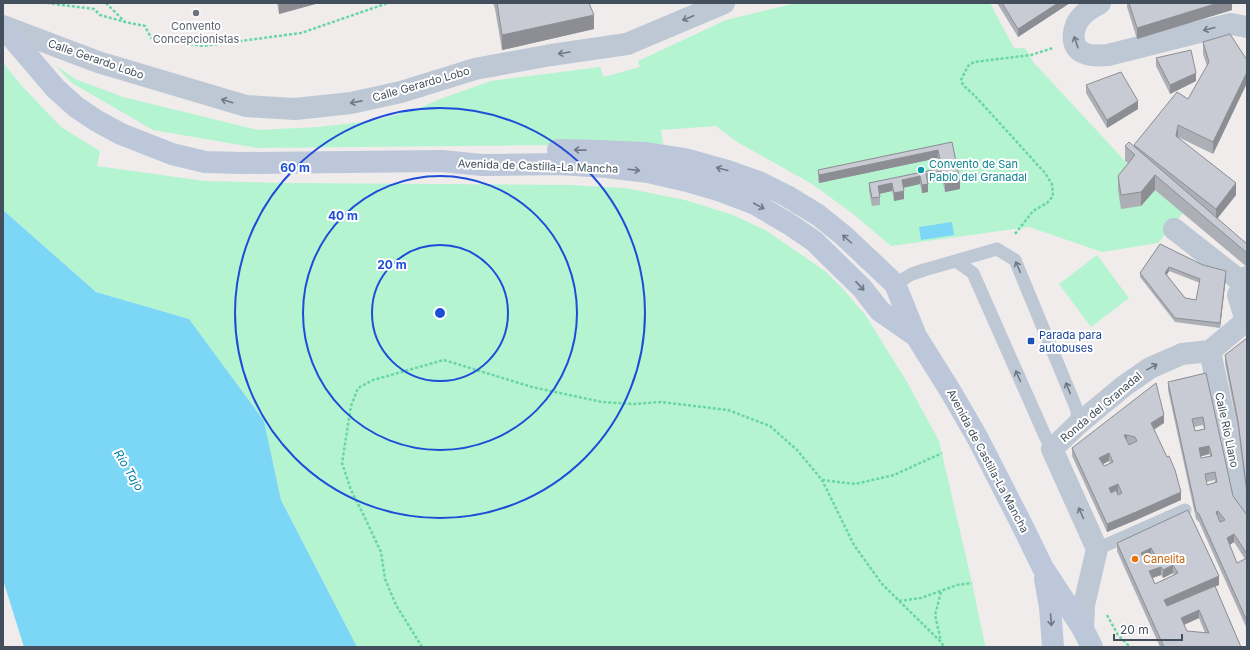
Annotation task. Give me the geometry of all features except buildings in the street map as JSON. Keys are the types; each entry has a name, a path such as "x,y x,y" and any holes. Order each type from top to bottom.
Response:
{"street":[{"name":"Calle Gerardo Lobo","path":"3,26 98,62 246,106 295,109 351,103 401,92 475,69 550,55 627,44 724,3"},
{"path":"1100,3 1082,15 1075,25 1073,33 1075,45 1082,53 1094,56 1108,55 1231,24 1247,27"},
{"name":"Avenida de Castilla-La Mancha","path":"3,26 55,88 97,121 122,134 172,154 205,162 442,161 482,165 567,164 648,172 687,181 748,201 790,224 814,241 862,288 880,311 916,336"},
{"name":"Avenida de Castilla-La Mancha","path":"442,161 487,153 548,150 646,153 685,159 728,171 759,182 787,196 818,215 843,235 896,284 916,336 978,437 1024,527 1043,568"},
{"path":"1174,229 1245,280 1238,295 1246,321 1210,351"},
{"name":"Ronda del Granadal","path":"1097,549 1052,449 1077,425 1124,386 1150,368 1182,354 1210,351"},
{"name":"Calle Río Llano","path":"1210,351 1240,494 1247,508"},
{"path":"1087,638 1084,605 1097,549"},
{"path":"1043,568 1087,638"},
{"path":"1043,568 1050,607 1053,647"}],"lane":[{"path":"896,284 912,274 997,249 1015,260 1078,410 1077,425"},
{"path":"956,261 974,273 1052,449"},
{"path":"1097,549 1185,510"}],"path":[{"path":"47,3 94,10 100,15 145,26 151,38 203,46 301,34 388,3"},
{"path":"106,3 125,22"},
{"path":"1015,234 1033,211 1047,203 1053,196 1052,184 1045,173 960,80 968,66 974,62 1031,55"},
{"path":"422,647 396,605 385,579 381,552 351,490 342,463 351,406 358,388 373,380 444,360 532,387 602,402 634,404 662,402 728,410 770,426 797,450 822,480 854,545 882,584 941,642 944,647"},
{"path":"822,480 855,484 894,475 942,453"},
{"path":"898,601 921,598 957,586 972,583"},
{"path":"941,592 934,615 941,642"},
{"path":"1104,608 1118,635 1130,647"}],"green space":[{"path":"796,3 990,3 1014,48 1025,48 1034,63 1125,161 1133,172 1141,206 1155,190 1183,213 1158,243 1102,252 1029,227 891,246 852,213 812,184 737,142 716,126 661,130 663,144 257,148 153,130 72,83 55,65 75,79 123,97 258,130 318,127 372,121 417,109 440,99 491,81 600,67 604,77 640,67 638,61 726,20"},
{"path":"3,63 22,86 61,127 100,151 97,166 205,181 569,185 625,188 685,200 733,215 767,231 825,271 844,290 866,316 907,382 939,441 985,645 987,647 357,647 281,500 264,421 189,319 96,292 3,210"},
{"path":"1097,255 1129,298 1091,327 1059,284"}],"water":[{"name":"Río Tajo","path":"3,210 96,292 189,319 264,421 281,500 357,647 24,647 3,580"},
{"path":"952,222 954,235 921,240 919,227"}],"place":[{"name":"Convento Concepcionistas","path":"196,13"},
{"name":"Convento de San Pablo del Granadal","path":"921,170"},
{"name":"Parada para autobuses","path":"1031,341"},
{"name":"Canelita","path":"1135,559"}]}
